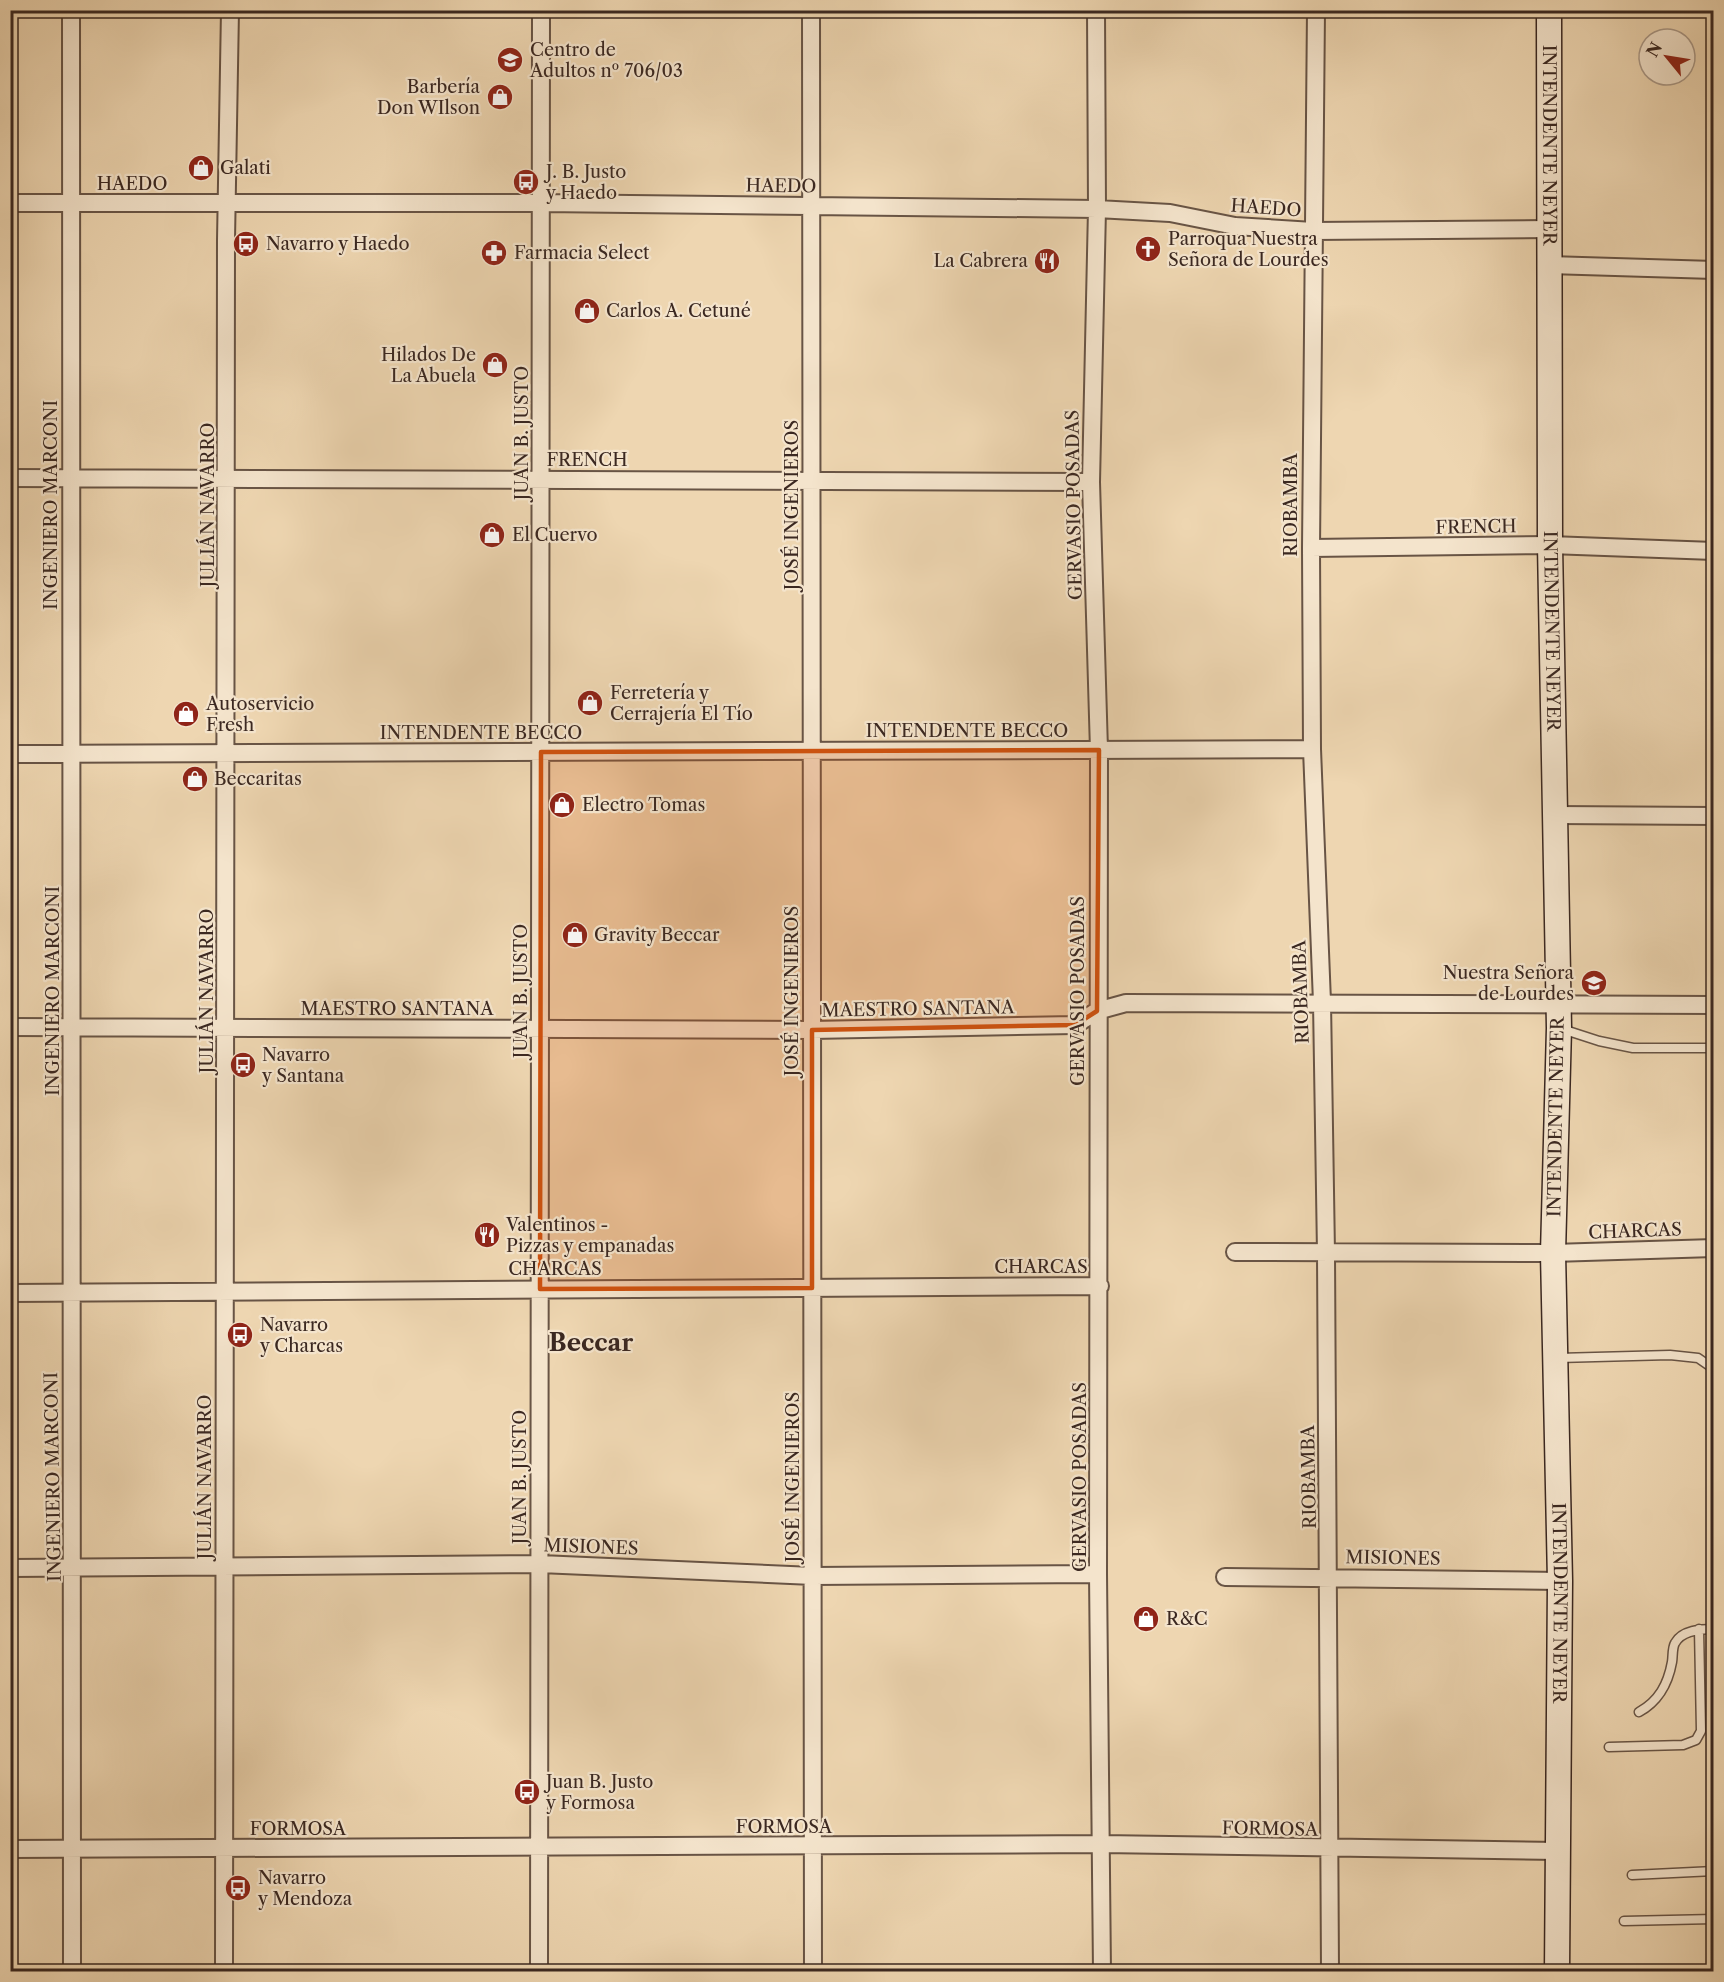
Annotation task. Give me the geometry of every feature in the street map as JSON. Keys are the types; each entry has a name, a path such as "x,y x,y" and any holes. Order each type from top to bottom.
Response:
{"street":[{"name":"INGENIERO MARCONI","path":"71,10 70,478 73,754 71,1291 74,1847 72,1971"},
{"name":"JULIÁN NAVARRO","path":"224,1971 230,10"},
{"name":"JUAN B. JUSTO","path":"539,1971 541,10"},
{"name":"JOSÉ INGENIEROS","path":"811,10 813,1971"},
{"name":"GERVASIO POSADAS","path":"1096,10 1097,209 1091,482 1099,750 1098,1574 1102,1971"},
{"name":"RIOBAMBA","path":"1316,10 1311,548 1312,748 1322,1002 1326,1253 1330,1577 1330,1971"},
{"name":"INTENDENTE NEYER","path":"1549,10 1550,545 1558,1017 1553,1253 1560,1581 1557,1971"},
{"name":"HAEDO","path":"10,203 542,203 1097,209 1170,213 1235,226 1313,231 1549,229"},
{"path":"1549,266 1713,270"},
{"name":"FRENCH","path":"10,478 1091,482"},
{"name":"FRENCH","path":"1311,548 1550,545 1713,551"},
{"name":"INTENDENTE BECCO","path":"10,754 1312,748"},
{"path":"1555,814 1713,816"},
{"name":"MAESTRO SANTANA","path":"10,1027 812,1030 1076,1025 1097,1011 1126,1003 1322,1002 1558,1017 1713,1005"},
{"name":"CHARCAS","path":"1235,1252 1553,1253 1713,1248"},
{"name":"CHARCAS","path":"10,1293 1100,1286"},
{"name":"MISIONES","path":"10,1568 540,1564 813,1576 1098,1574"},
{"name":"MISIONES","path":"1225,1577 1560,1581"},
{"name":"FORMOSA","path":"10,1849 1102,1844 1330,1850 1557,1851"}],"lane":[{"path":"1558,1017 1616,1046 1713,1048"},
{"path":"1555,1358 1670,1355 1698,1359 1713,1368"},
{"path":"1639,1712 1653,1705 1660,1695 1671,1665 1674,1644 1684,1634 1699,1629 1713,1629"},
{"path":"1609,1747 1683,1745 1696,1740 1701,1731 1699,1629"},
{"path":"1632,1875 1713,1871"},
{"path":"1624,1921 1713,1919"}],"highlighted area":[{"path":"1099,750 1097,1011 1075,1025 812,1030 812,1288 540,1289 541,752"}],"place":[{"name":"Centro de Adultos nº 706/03","path":"510,60"},
{"name":"Barbería Don WIlson","path":"500,97"},
{"name":"Galati","path":"201,168"},
{"name":"J. B. Justo y Haedo","path":"526,182"},
{"name":"Navarro y Haedo","path":"246,244"},
{"name":"Parroqua Nuestra Señora de Lourdes","path":"1148,249"},
{"name":"Farmacia Select","path":"494,253"},
{"name":"La Cabrera","path":"1047,261"},
{"name":"Carlos A. Cetuné","path":"587,311"},
{"name":"Hilados De La Abuela","path":"495,365"},
{"name":"El Cuervo","path":"492,535"},
{"name":"Ferretería y Cerrajería El Tío","path":"590,703"},
{"name":"Autoservicio Fresh","path":"186,714"},
{"name":"Beccaritas","path":"195,779"},
{"name":"Electro Tomas","path":"562,805"},
{"name":"Gravity Beccar","path":"575,935"},
{"name":"Nuestra Señora de Lourdes","path":"1594,983"},
{"name":"Navarro y Santana","path":"243,1065"},
{"name":"Valentinos - Pizzas y empanadas","path":"487,1235"},
{"name":"Navarro y Charcas","path":"240,1335"},
{"name":"R&C","path":"1146,1619"},
{"name":"Juan B. Justo y Formosa","path":"527,1792"},
{"name":"Navarro y Mendoza","path":"238,1888"}],"district":[{"name":"Beccar","path":"591,1342"}]}
